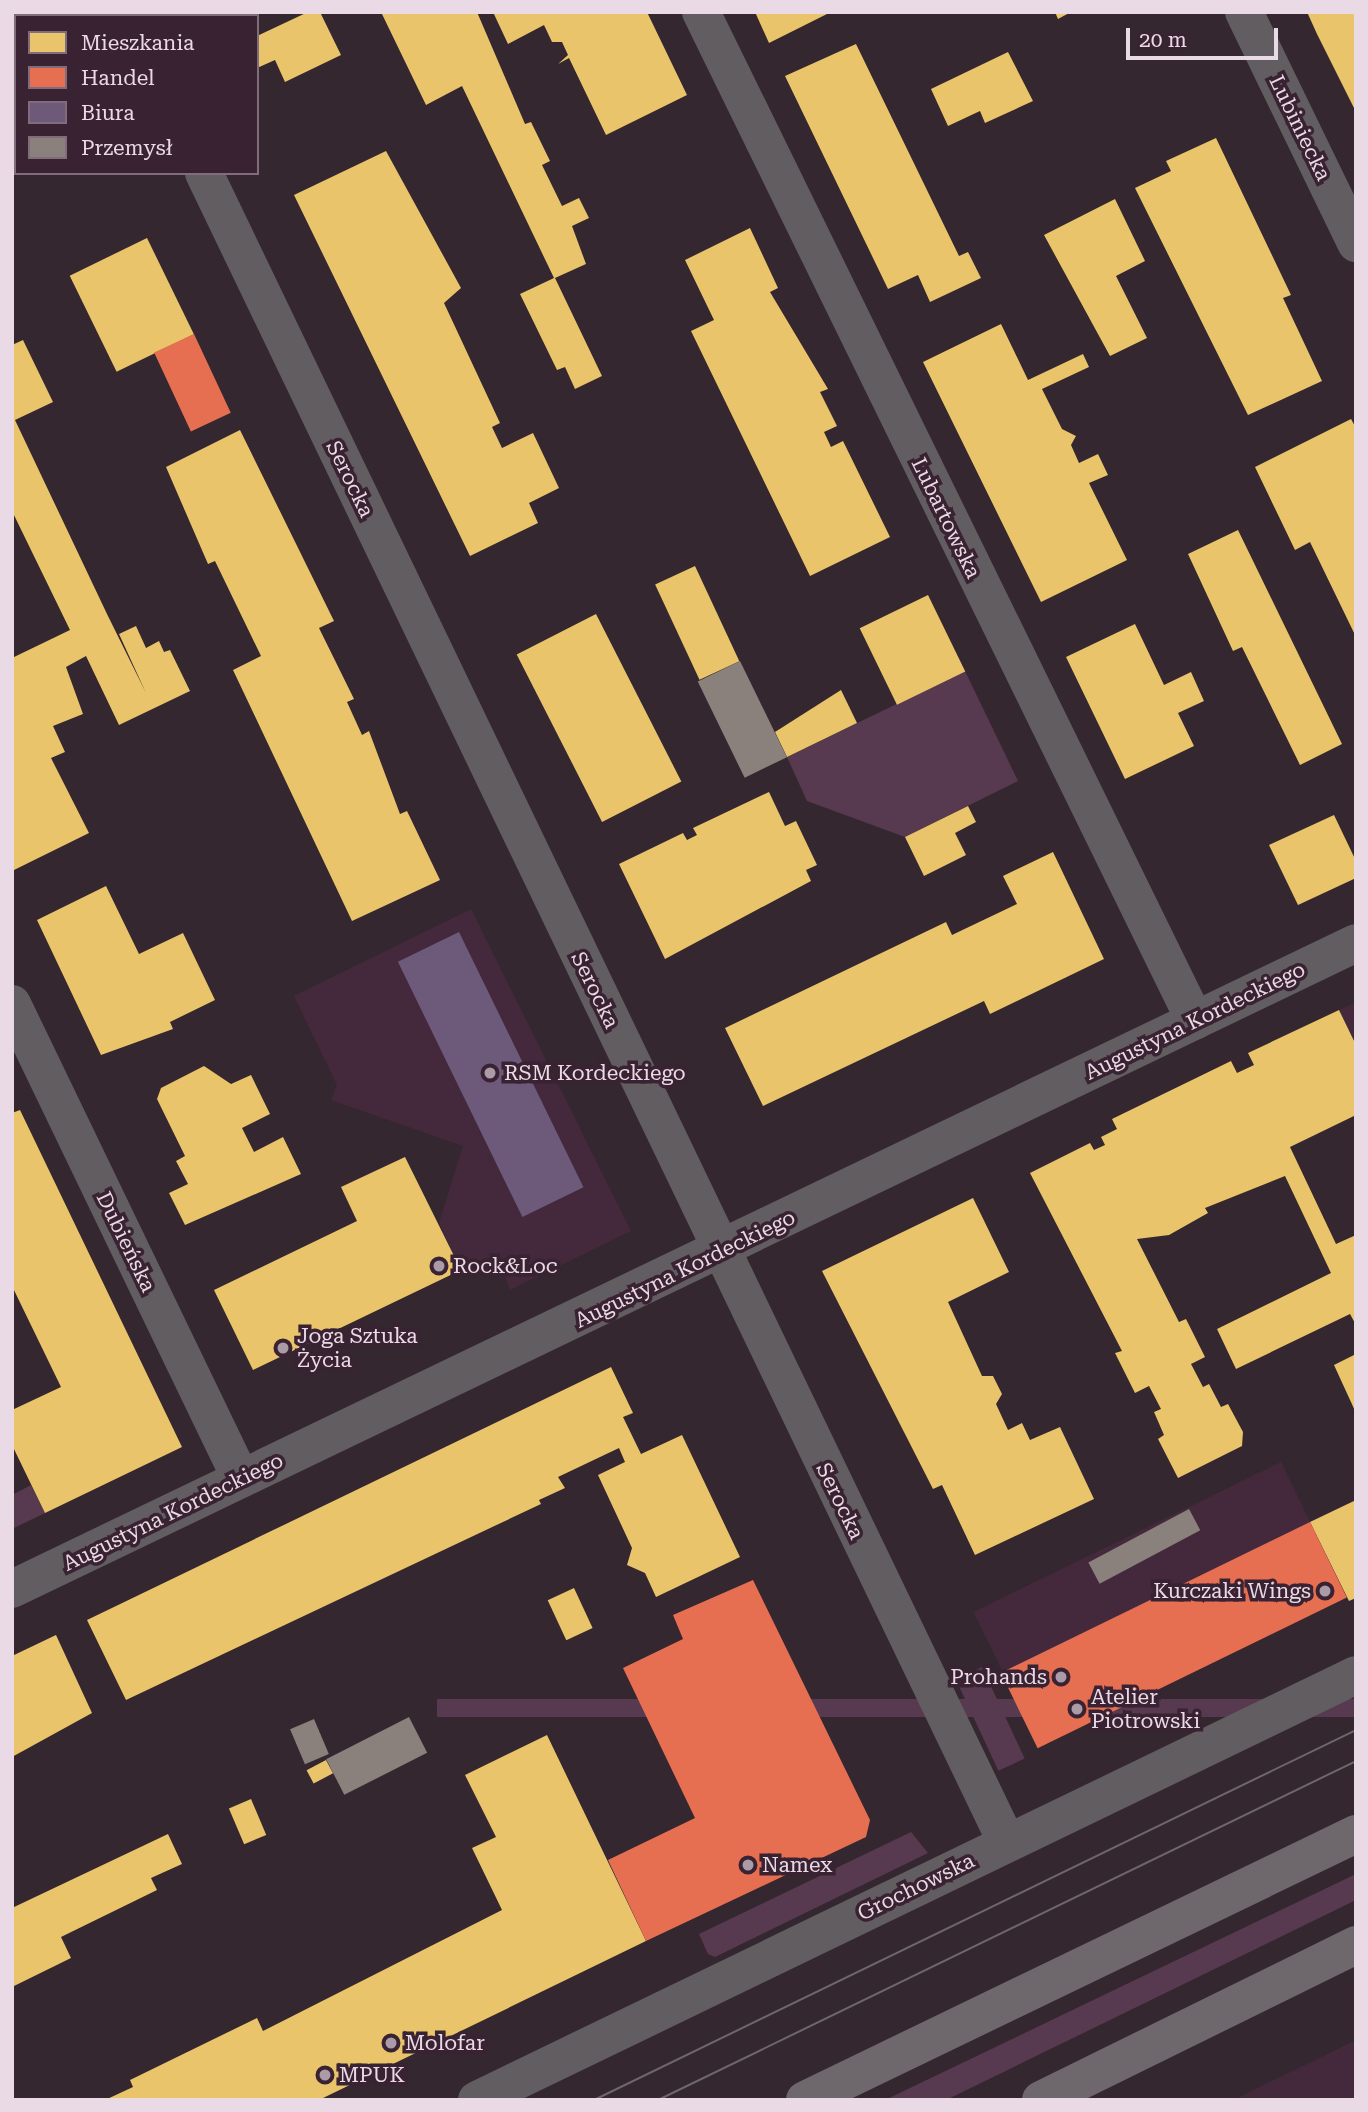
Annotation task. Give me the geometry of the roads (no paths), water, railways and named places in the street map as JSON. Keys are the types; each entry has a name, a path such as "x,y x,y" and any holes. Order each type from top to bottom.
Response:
{"main road":[{"path":"805,2100 1356,1834"},
{"path":"1041,2100 1356,1945"}],"street":[{"name":"Lubartowska","path":"701,12 1195,1021"},
{"name":"Lubiniecka","path":"1244,12 1356,243"},
{"name":"Serocka","path":"205,175 719,1254 1007,1843"},
{"name":"Augustyna Kordeckiego","path":"12,1589 719,1254 1356,943"},
{"name":"Dubieńska","path":"12,1004 241,1479"},
{"name":"Grochowska","path":"477,2100 1356,1675"}],"tram line":[{"path":"594,2100 1356,1730"},
{"path":"658,2100 1356,1761"}],"place":[{"name":"RSM Kordeckiego","path":"490,1073"},
{"name":"Rock&Loc","path":"439,1266"},
{"name":"Joga Sztuka Życia","path":"283,1348"},
{"name":"Kurczaki Wings","path":"1325,1591"},
{"name":"Prohands","path":"1061,1677"},
{"name":"Atelier Piotrowski","path":"1077,1709"},
{"name":"Namex","path":"748,1865"},
{"name":"Molofar","path":"391,2043"},
{"name":"MPUK","path":"325,2075"}]}
